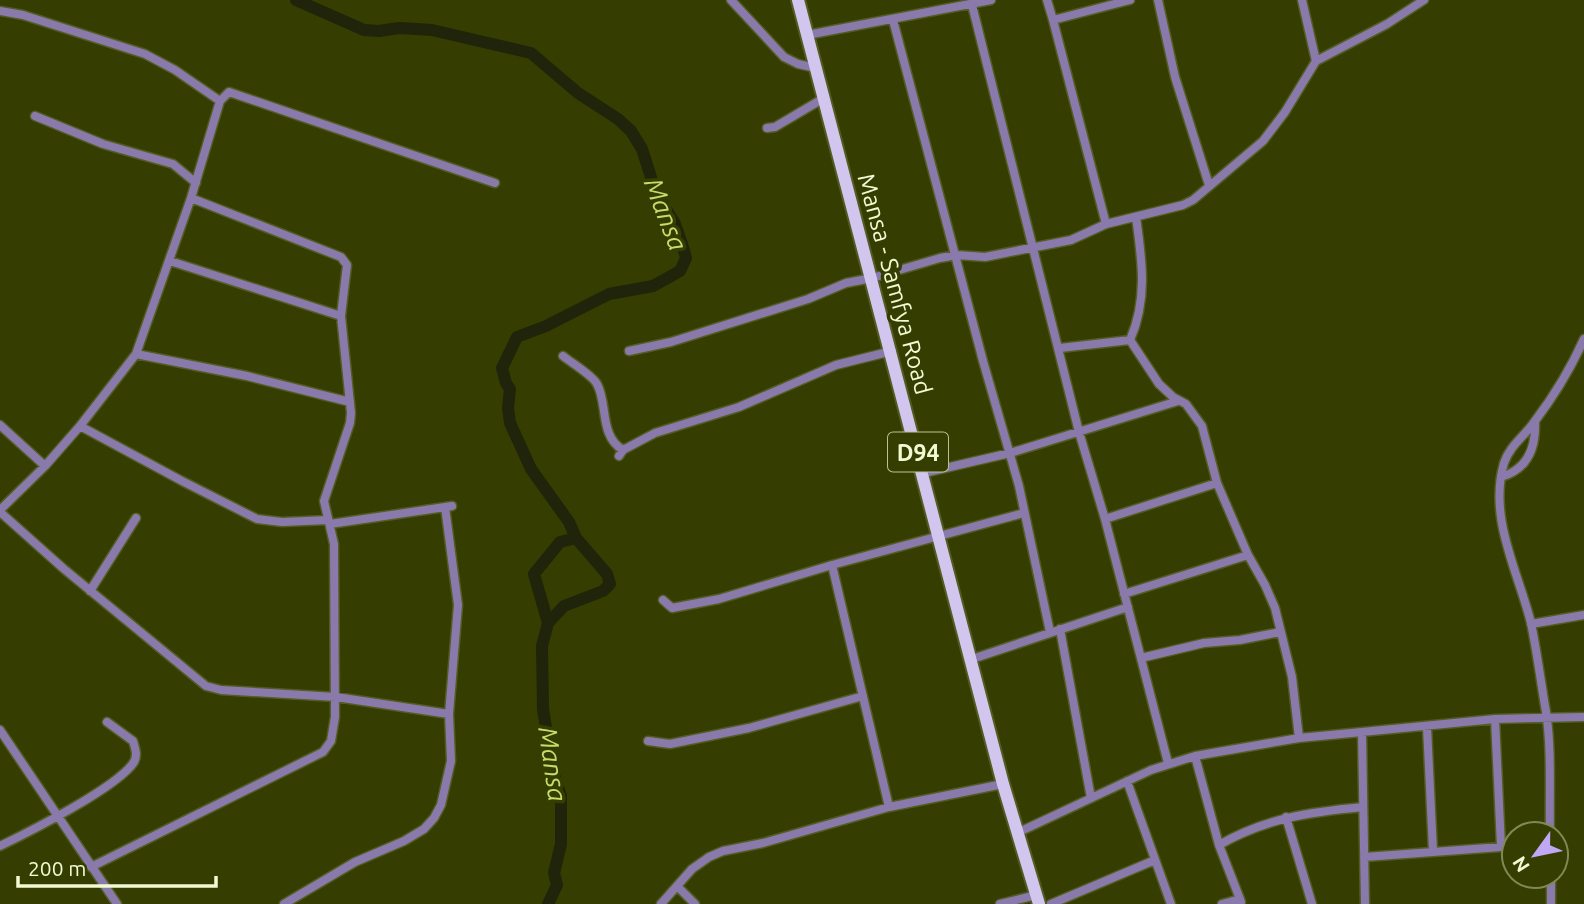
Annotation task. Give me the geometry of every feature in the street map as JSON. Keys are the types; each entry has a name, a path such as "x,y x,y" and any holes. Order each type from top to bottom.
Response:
{"main road":[{"name":"Mansa - Samfya Road","path":"798,0 1003,783 1038,900"}],"street":[{"path":"731,0 784,57 816,68"},
{"path":"807,36 990,0"},
{"path":"1047,0 1106,224"},
{"path":"1054,20 1130,0"},
{"path":"1158,0 1169,55 1209,185"},
{"path":"1302,0 1316,61"},
{"path":"629,351 671,342 808,299 846,283 957,255 985,257 1071,240 1106,224 1183,205 1193,200 1271,132 1316,61 1387,24 1422,0"},
{"path":"972,5 1079,432 1105,519 1168,763"},
{"path":"0,10 145,54 175,70 220,101"},
{"path":"893,20 1010,453 1050,632"},
{"path":"449,714 336,697 221,690 206,686 90,591 0,511 80,426 136,354 196,183 220,101 229,92 495,183"},
{"path":"767,128 775,127 824,98"},
{"path":"34,116 103,144 173,163 196,183"},
{"path":"91,867 323,752 331,741 336,697 334,544 325,509 326,494 350,423 341,316 347,265 341,257 191,198"},
{"path":"1130,340 1139,312 1143,280 1136,218"},
{"path":"170,261 341,316"},
{"path":"1550,820 1547,716 1531,624 1500,515 1501,477 1511,449 1535,422 1584,339"},
{"path":"1060,348 1130,340"},
{"path":"1130,340 1159,384 1178,401 1186,404 1202,426 1217,484 1275,608 1292,677 1299,738"},
{"path":"563,356 593,377 599,387 607,428 621,453 655,433 755,401 836,365 892,351"},
{"path":"136,354 247,376 349,402"},
{"path":"924,474 1010,453 1178,401"},
{"path":"1501,477 1514,473 1530,457 1534,446 1535,422"},
{"path":"0,425 45,466"},
{"path":"80,426 257,519 329,522 448,507 458,605 449,714 451,761 435,818 424,829 404,841 355,862 284,904"},
{"path":"1105,519 1217,484"},
{"path":"663,600 672,608 693,605 1024,513"},
{"path":"90,591 136,519"},
{"path":"1124,594 1248,555"},
{"path":"832,565 889,807"},
{"path":"972,659 1128,607"},
{"path":"1531,624 1584,615"},
{"path":"1060,629 1091,798"},
{"path":"1141,658 1204,643 1240,640 1280,632"},
{"path":"648,741 670,744 724,733 863,696"},
{"path":"1017,833 1127,780 1168,763 1195,756 1299,738 1495,719 1584,717"},
{"path":"1495,719 1500,825"},
{"path":"0,846 58,817 116,778 135,761 133,741 107,722"},
{"path":"1427,727 1433,852"},
{"path":"0,730 117,904"},
{"path":"1362,732 1365,904"},
{"path":"1195,756 1219,845 1241,902 1222,904"},
{"path":"1127,780 1171,904"},
{"path":"661,904 692,869 723,851 763,843 889,807 1003,783"},
{"path":"1219,845 1245,831 1286,817 1363,807"},
{"path":"1286,817 1312,904"},
{"path":"1365,857 1500,846"},
{"path":"1051,904 1155,860"},
{"path":"677,886 695,904"},
{"path":"1000,904 1038,900"}],"waterway":[{"name":"Mansa","path":"296,0 364,30 432,30 531,53 578,93 618,119 631,131 642,149 656,193 675,224 686,258 680,271 653,286 609,294 546,326 517,337 502,368 510,389 510,423 531,469 569,522 576,538 607,574 610,584 603,591 564,606 548,623 542,646 543,709 553,771 561,796 561,844 554,873 557,885 548,904"},
{"name":"Mansa","path":"548,623 534,574 560,542 576,538"}]}
